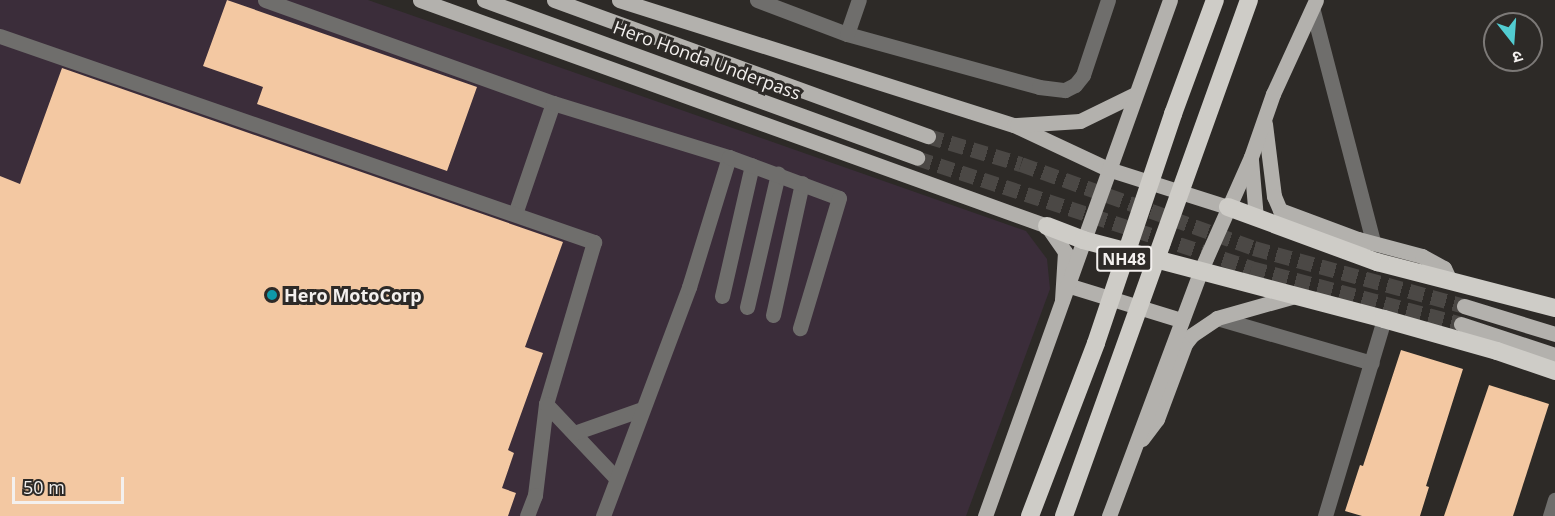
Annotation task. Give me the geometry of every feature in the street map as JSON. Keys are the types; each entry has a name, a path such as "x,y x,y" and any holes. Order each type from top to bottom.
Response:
{"highway":[{"name":"NH48","path":"1030,516 1096,343 1173,114 1215,0"},
{"name":"NH48","path":"1064,516 1250,0"},
{"path":"1228,207 1367,259 1555,308"},
{"path":"1047,226 1083,240 1200,272 1298,295 1497,351 1555,371"}],"main road":[{"path":"420,0 1047,226 1065,252 1062,300"},
{"name":"Hero Honda Underpass","path":"484,0 917,158"},
{"name":"Hero Honda Underpass","path":"554,0 928,136"},
{"path":"619,0 1014,125 1108,169 1228,207"},
{"path":"985,516 1170,0"},
{"path":"1109,516 1200,272 1314,6"},
{"path":"1014,125 1080,121 1136,94"},
{"path":"1265,118 1273,190 1280,210 1306,221 1435,261 1444,268 1450,281"},
{"path":"1251,157 1256,218"},
{"path":"1067,285 1181,320"},
{"path":"1136,442 1149,432 1157,419 1185,344 1201,327 1217,318 1298,295"},
{"path":"1464,306 1555,334"},
{"path":"1461,324 1555,355"}],"street":[{"path":"265,0 553,103 729,157 839,198 800,328"},
{"path":"757,0 847,34 1039,87 1065,90 1075,85 1083,75 1108,0"},
{"path":"847,34 859,0"},
{"path":"1314,6 1373,242"},
{"path":"0,36 594,242 546,404 535,495 527,516"},
{"path":"515,214 553,103"},
{"path":"603,516 688,287 729,157"},
{"path":"722,296 752,165"},
{"path":"747,307 777,174"},
{"path":"773,315 802,183"},
{"path":"1217,318 1372,363"},
{"path":"1325,516 1384,319"},
{"path":"546,404 616,478"},
{"path":"574,433 642,409"},
{"path":"1550,516 1555,500"}],"shaded area":[{"name":"Hero MotoCorp","path":"0,0 368,0 1026,231 1047,259 1050,289 966,516 0,516"}],"building":[{"path":"227,0 477,87 447,171 257,104 263,87 203,66"},
{"name":"Hero MotoCorp","path":"62,68 563,242 525,347 543,353 508,450 514,453 502,488 516,493 508,516 0,516 0,176 20,184"},
{"path":"1401,350 1463,369 1426,486 1429,487 1420,516 1362,516 1345,511 1360,465 1363,466"},
{"path":"1489,385 1549,404 1513,516 1444,516"}],"tunnel":[{"path":"928,136 1021,164 1254,248 1464,306"},
{"path":"917,158 1251,268 1461,324"}],"place":[{"name":"Hero MotoCorp","path":"272,295"}]}
